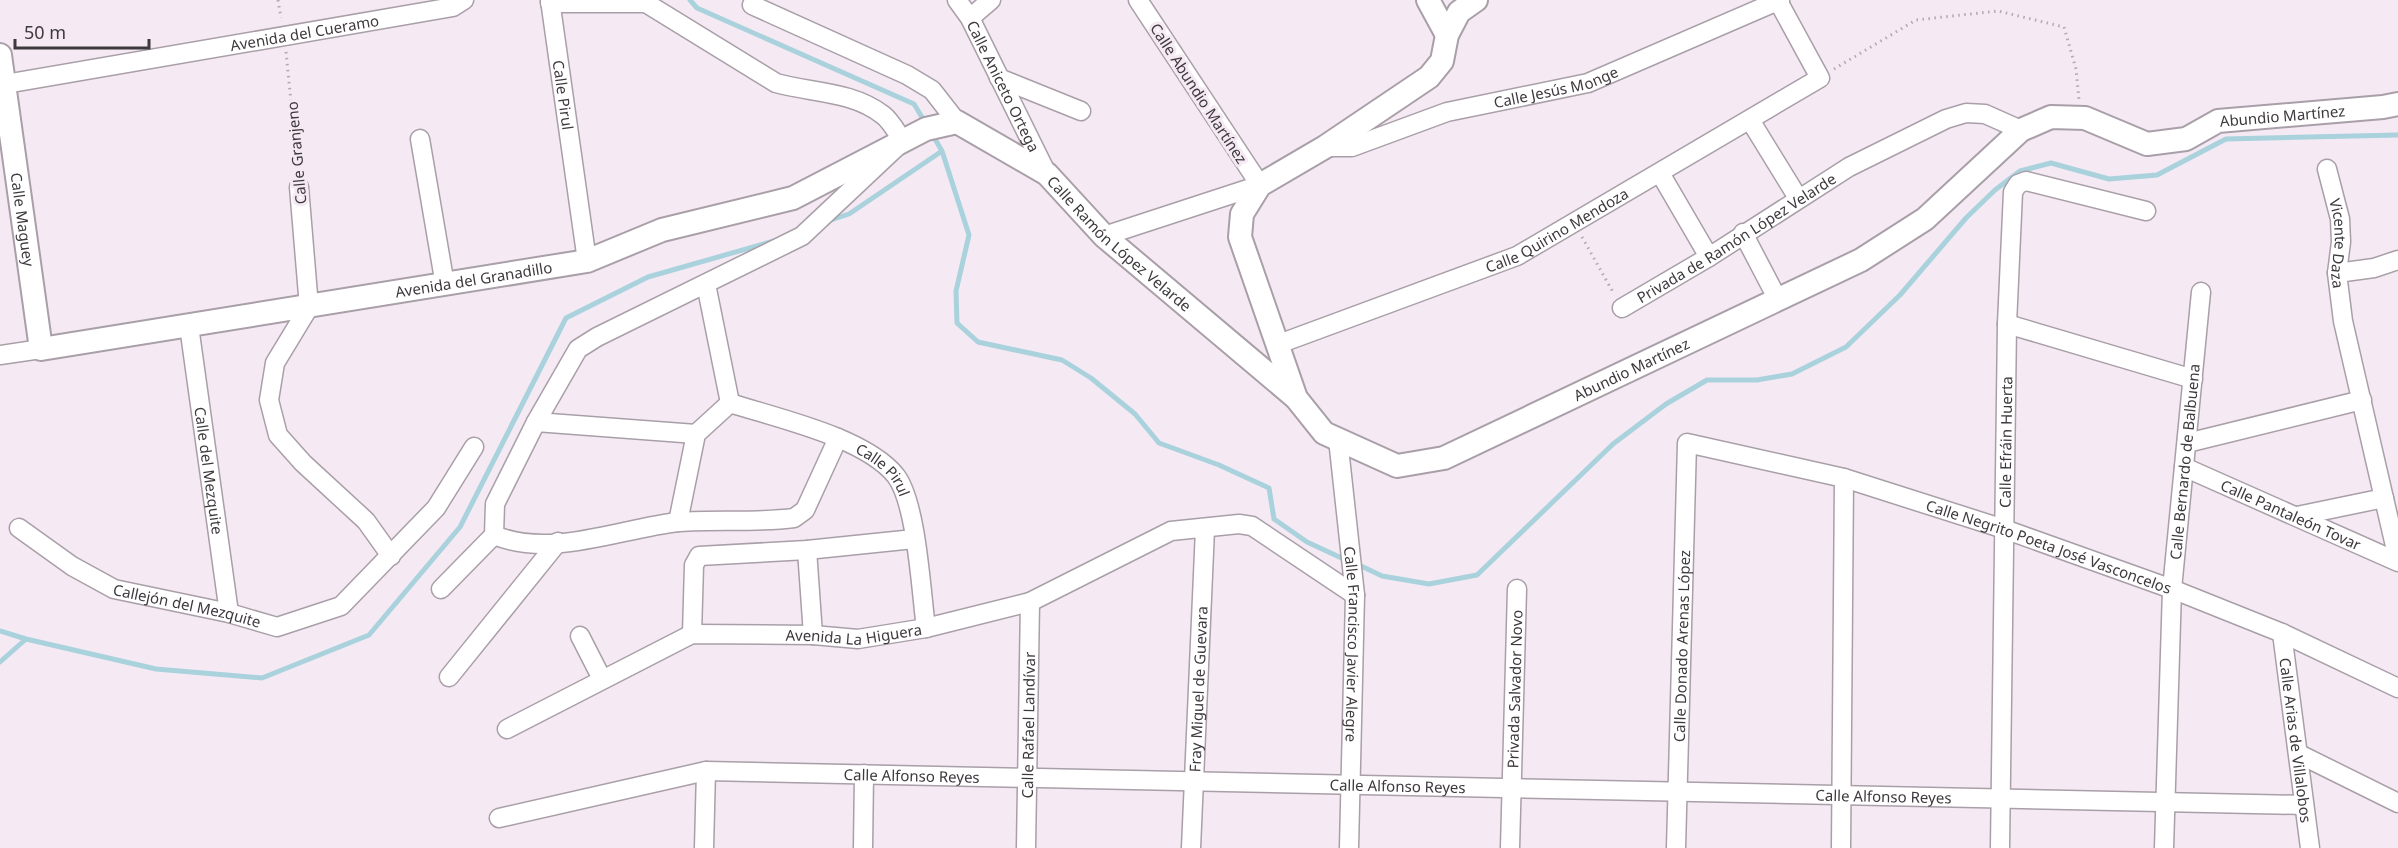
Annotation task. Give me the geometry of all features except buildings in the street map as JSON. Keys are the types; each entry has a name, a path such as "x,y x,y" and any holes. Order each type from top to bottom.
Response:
{"street":[{"name":"Avenida del Cueramo","path":"2,85 285,38 453,7 464,0"},
{"name":"Calle Aniceto Ortega","path":"957,0 970,18 1047,174"},
{"path":"970,18 991,0"},
{"name":"Calle Abundio Martínez","path":"1138,0 1260,185"},
{"path":"1428,0 1447,35"},
{"path":"1779,0 1820,78"},
{"name":"Calle Jesús Monge","path":"1325,147 1352,147 1447,112 1588,83 1779,0"},
{"path":"441,589 494,535 495,504 536,422 578,349 597,337 802,236 903,141 884,115 838,93 797,89 776,83 646,3 550,2"},
{"name":"Calle Pirul","path":"550,2 587,261"},
{"name":"Abundio Martínez","path":"1463,4 1447,35 1442,61 1430,77 1325,147 1260,185 1242,214 1240,237 1296,398 1324,433 1397,466 1444,458 1861,260 1925,219 2020,130 2051,117 2085,118 2147,144 2186,139 2218,121 2398,104"},
{"path":"752,5 907,75 932,90 952,122"},
{"name":"Calle Maguey","path":"0,55 2,85 41,349"},
{"path":"999,78 1081,111"},
{"name":"Calle Quirino Mendoza","path":"1276,345 1517,256 1820,78"},
{"name":"Privada de Ramón López Velarde","path":"1622,308 1709,257 1743,233 1849,167 1966,113 1985,114 2020,130"},
{"path":"1750,120 1798,198"},
{"name":"Avenida del Granadillo","path":"0,355 587,261 662,230 793,198 926,129 952,122"},
{"name":"Calle Ramón López Velarde","path":"952,122 1047,174 1104,236 1296,398"},
{"path":"420,139 445,285"},
{"name":"Vicente Daza","path":"2327,169 2340,219 2341,242 2337,273 2343,321 2398,561"},
{"path":"1660,173 1709,257"},
{"name":"Calle Efráin Huerta","path":"2000,848 2007,324 2013,192 2018,184 2026,182 2146,211"},
{"path":"1104,236 1260,185"},
{"name":"Calle Granjeno","path":"299,187 309,307"},
{"path":"1743,233 1777,298"},
{"path":"2337,273 2374,268 2398,260"},
{"path":"678,522 696,434 730,403 706,284"},
{"name":"Calle Bernardo de Balbuena","path":"2164,848 2172,589 2201,292"},
{"path":"309,307 275,363 269,400 278,435 303,463 366,521 392,556"},
{"path":"2007,324 2193,379"},
{"name":"Calle del Mezquite","path":"189,326 229,613"},
{"path":"2187,443 2362,400"},
{"name":"Calle Pirul","path":"730,403 838,438 872,456 896,477 910,511 926,628"},
{"path":"536,422 696,434"},
{"path":"494,535 513,543 558,542 678,522 794,518 806,510 838,438"},
{"name":"Calle Francisco Javier Alegre","path":"1338,439 1354,591 1349,848"},
{"name":"Calle Negrito Poeta José Vasconcelos","path":"1687,443 1844,478 2004,530 2172,589 2282,633 2398,688"},
{"name":"Calle Donado Arenas López","path":"1676,848 1687,443"},
{"name":"Callejón del Mezquite","path":"19,528 72,566 114,589 229,613 277,627 341,606 392,556 436,508 474,447"},
{"name":"Calle Pantaleón Tovar","path":"2184,467 2398,561"},
{"path":"1841,848 1844,478"},
{"path":"2297,516 2384,498"},
{"name":"Avenida La Higuera","path":"507,729 692,634 813,635 858,639 926,628 1030,602 1172,531 1239,524 1252,526 1354,591"},
{"name":"Fray Miguel de Guevara","path":"1191,848 1192,781 1205,529"},
{"path":"692,634 694,565 699,556 807,550 914,535"},
{"path":"449,677 558,542"},
{"path":"807,550 813,635"},
{"name":"Privada Salvador Novo","path":"1510,848 1517,589"},
{"name":"Calle Rafael Landívar","path":"1026,848 1030,602"},
{"name":"Calle Arias de Villalobos","path":"2282,633 2310,848"},
{"path":"580,636 602,679"},
{"path":"2299,754 2398,803"},
{"path":"704,848 706,771"},
{"name":"Calle Alfonso Reyes","path":"499,818 706,771 2304,805"},
{"path":"863,848 864,774"}],"path":[{"name":"Calle Granjeno","path":"278,0 285,38 299,187"},
{"path":"1820,78 1916,20 1998,11 2064,27 2085,118"},
{"path":"1575,224 1622,308"}],"waterway":[{"path":"690,0 697,8 914,104 926,124"},
{"path":"932,134 942,151 969,235 956,291 957,323 978,342 1062,360 1091,378 1135,414 1159,443 1219,465 1269,488 1274,519 1307,542 1348,561"},
{"path":"1357,564 1382,576 1429,584 1477,575 1613,444 1666,404 1707,380 1757,380 1792,374 1846,347 1900,295 1966,218 1995,190 2020,171 2051,163 2109,179 2157,175 2226,139 2398,135"},
{"path":"828,221 849,214 942,151"},
{"path":"0,662 26,639 156,669 262,678 369,635 460,527 566,318 648,277 774,241"},
{"path":"0,631 26,639"}]}
